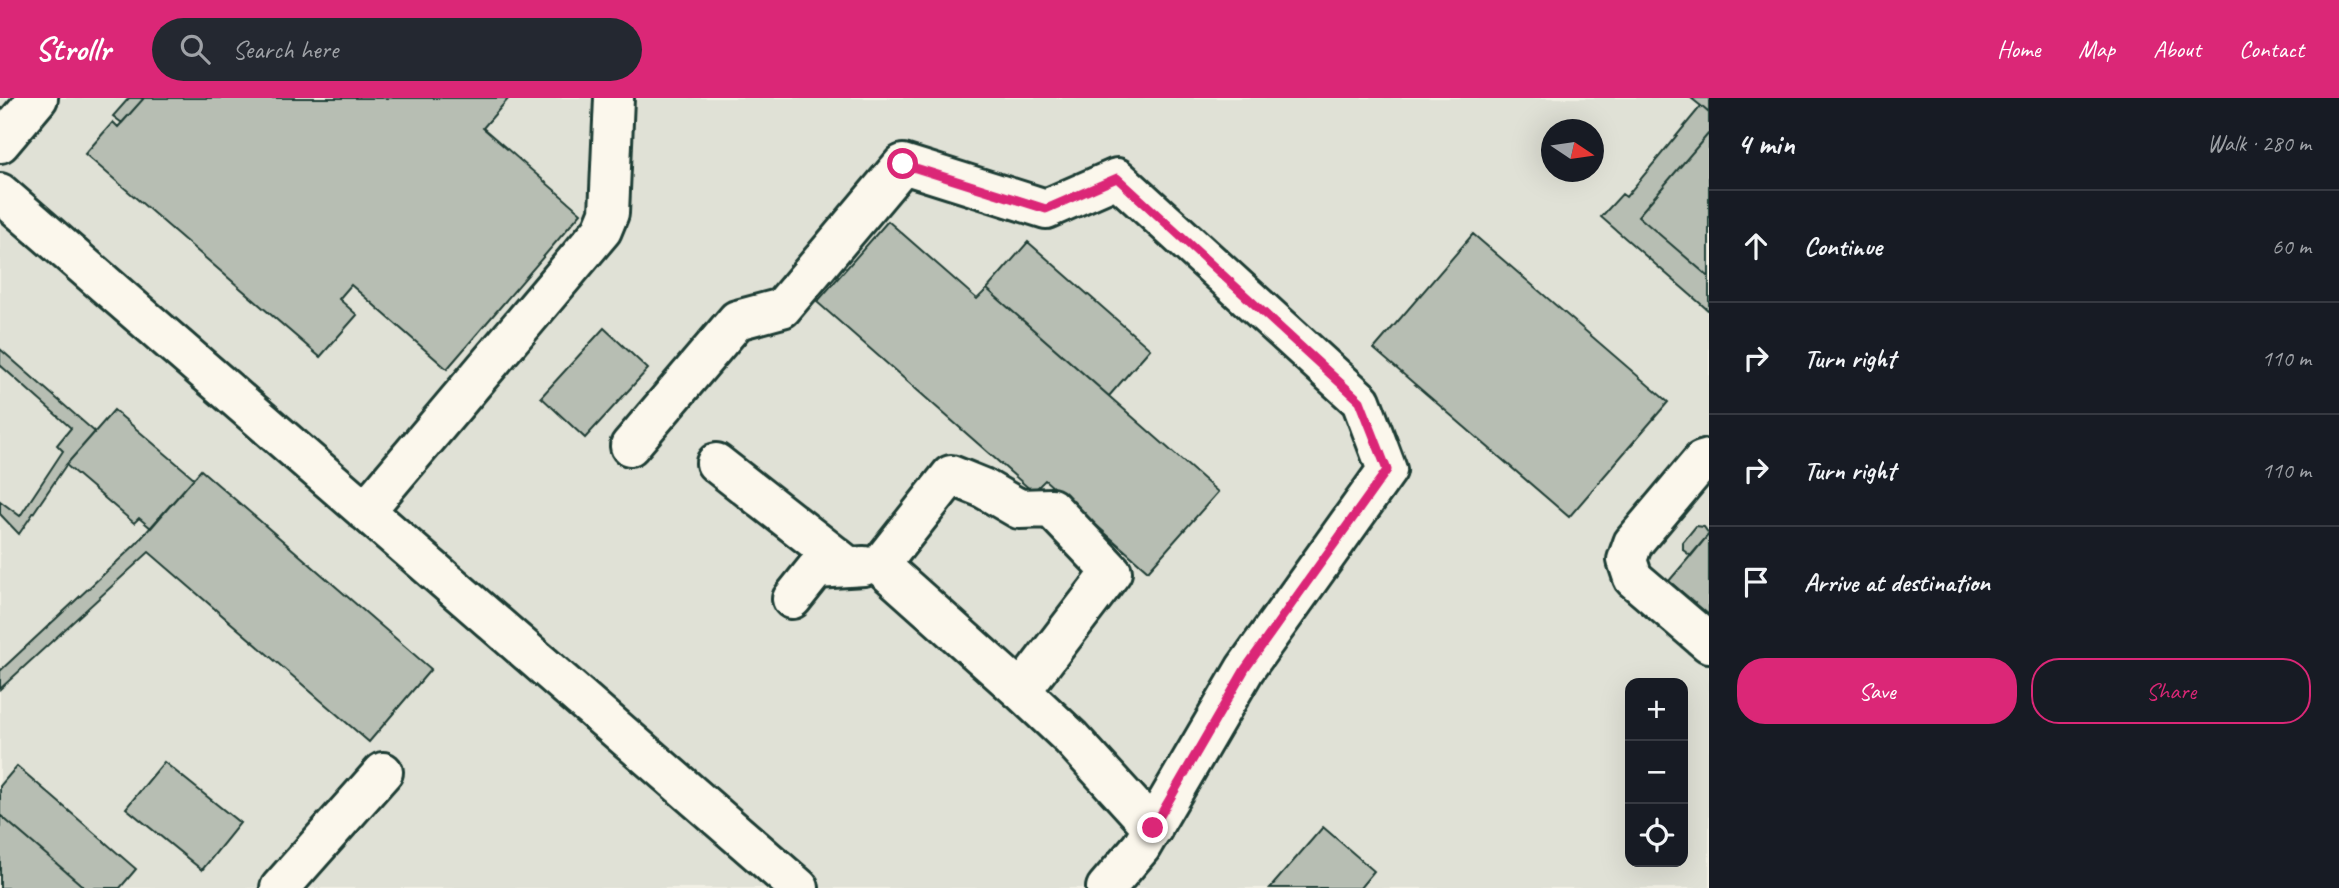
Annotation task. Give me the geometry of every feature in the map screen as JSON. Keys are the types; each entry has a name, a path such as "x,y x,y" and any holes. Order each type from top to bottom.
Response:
{"street":[{"path":"0,142 38,98"},
{"path":"365,511 602,230 609,213 614,98"},
{"path":"630,446 737,320 782,308 903,164 1046,209 1117,178 1360,401 1387,470 1245,669 1141,847 1106,888"},
{"path":"0,193 799,888"},
{"path":"1709,459 1702,461 1633,543 1628,560 1633,578 1709,643"},
{"path":"716,463 865,566 1021,691 1072,738 1153,828"},
{"path":"792,599 816,569 865,566 951,475 984,488 1019,509 1051,508 1112,572 1021,691"},
{"path":"280,888 383,772"}],"shaded area":[{"path":"0,98 1709,98 1709,888 0,888"}],"building":[{"path":"129,98 144,98 122,123 113,116"},
{"path":"144,98 509,98 483,128 581,213 447,369 351,285 339,299 357,315 320,357 85,154 113,122 118,127"},
{"path":"1691,98 1709,98 1709,113 1701,106"},
{"path":"1701,106 1709,113 1709,133 1638,216 1709,277 1709,311 1601,217 1622,194 1626,197"},
{"path":"1709,133 1709,277 1638,216"},
{"path":"888,221 977,299 987,289 1218,492 1148,571 1045,480 1033,492 817,302"},
{"path":"1473,234 1668,402 1569,517 1374,349"},
{"path":"1028,242 1150,349 1109,396 987,289"},
{"path":"604,328 648,369 585,438 541,397"},
{"path":"0,349 95,432 66,465 19,534 0,514 0,501 20,516 63,451 57,445 71,428 0,365"},
{"path":"114,410 194,478 151,528 139,518 134,523 66,465"},
{"path":"201,470 431,669 369,742 149,552 0,689 0,671 136,544"},
{"path":"1696,526 1704,527 1709,534 1691,556 1683,550 1683,542"},
{"path":"1709,534 1709,615 1669,581"},
{"path":"164,762 240,823 202,870 126,808"},
{"path":"17,766 136,869 120,888 85,888 0,815 0,786"},
{"path":"0,815 85,888 0,888"},
{"path":"1323,827 1374,871 1360,888 1270,888"}],"route":[{"path":"903,164 1046,209 1117,178 1360,401 1387,470 1245,669 1153,828"}]}
